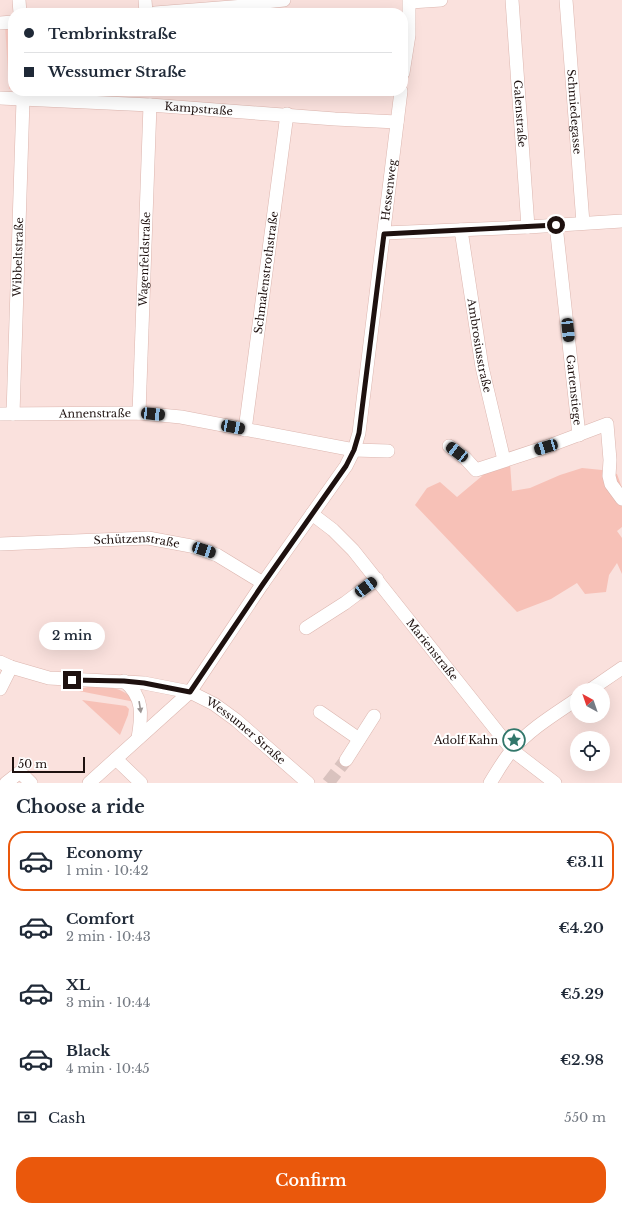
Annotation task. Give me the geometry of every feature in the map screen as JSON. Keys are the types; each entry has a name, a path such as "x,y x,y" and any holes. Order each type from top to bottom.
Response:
{"street":[{"path":"219,8 257,5 266,1 284,0"},
{"path":"408,41 409,1 441,0"},
{"name":"Galenstraße","path":"512,0 528,227"},
{"name":"Schmiedegasse","path":"566,0 583,223"},
{"name":"Hessenweg","path":"89,783 190,692 263,584 346,466 354,450 359,433 400,96"},
{"name":"Kampstraße","path":"0,98 150,105 287,114 335,119 397,122"},
{"name":"Wibbeltstraße","path":"13,414 23,100"},
{"name":"Wagenfeldstraße","path":"139,413 150,105"},
{"name":"Schmalenstrothstraße","path":"245,430 287,114"},
{"path":"384,234 622,221"},
{"name":"Gartenstiege","path":"556,225 579,435"},
{"name":"Ambrosiusstraße","path":"461,230 482,367 504,460"},
{"name":"Annenstraße","path":"0,414 139,413 181,417 354,450"},
{"name":"Gartenstiege","path":"449,446 465,458 476,470 607,424 610,460 609,476 611,484 622,499"},
{"path":"354,450 388,451"},
{"name":"Marienstraße","path":"312,514 333,530 353,550 512,750 556,783"},
{"name":"Schützenstraße","path":"0,544 148,538 191,546 217,555 263,584"},
{"path":"306,628 377,579"},
{"name":"Wessumer Straße","path":"0,689 6,665 49,678 124,681 144,683 190,692 214,704 236,720 308,783"},
{"path":"600,683 622,668"},
{"path":"124,681 131,687 140,702 141,713 138,738"},
{"path":"490,783 512,750 541,724 570,704"},
{"path":"320,712 358,739"},
{"path":"346,760 374,716"},
{"path":"116,758 141,783"},
{"path":"0,780 5,783 20,772 31,783"}],"shaded area":[{"path":"5,25 8,25 8,73"},
{"path":"510,463 512,491 530,488 560,475 582,468 602,470 617,474 622,488 622,527 617,531 622,538 622,574 617,563 609,575 606,592 585,594 577,583 551,599 517,612 415,505 427,488 440,482 457,497 482,476 485,471"},
{"path":"92,686 116,689 126,693 135,702 74,690"},
{"path":"82,700 126,706 129,709 128,715 120,735"}],"tunnel":[{"path":"328,783 346,760"}],"place":[{"name":"Adolf Kahn","path":"514,740"}],"route":[{"path":"72,680 144,683 190,692 263,584 346,466 354,450 359,433 384,234 556,225"}]}
